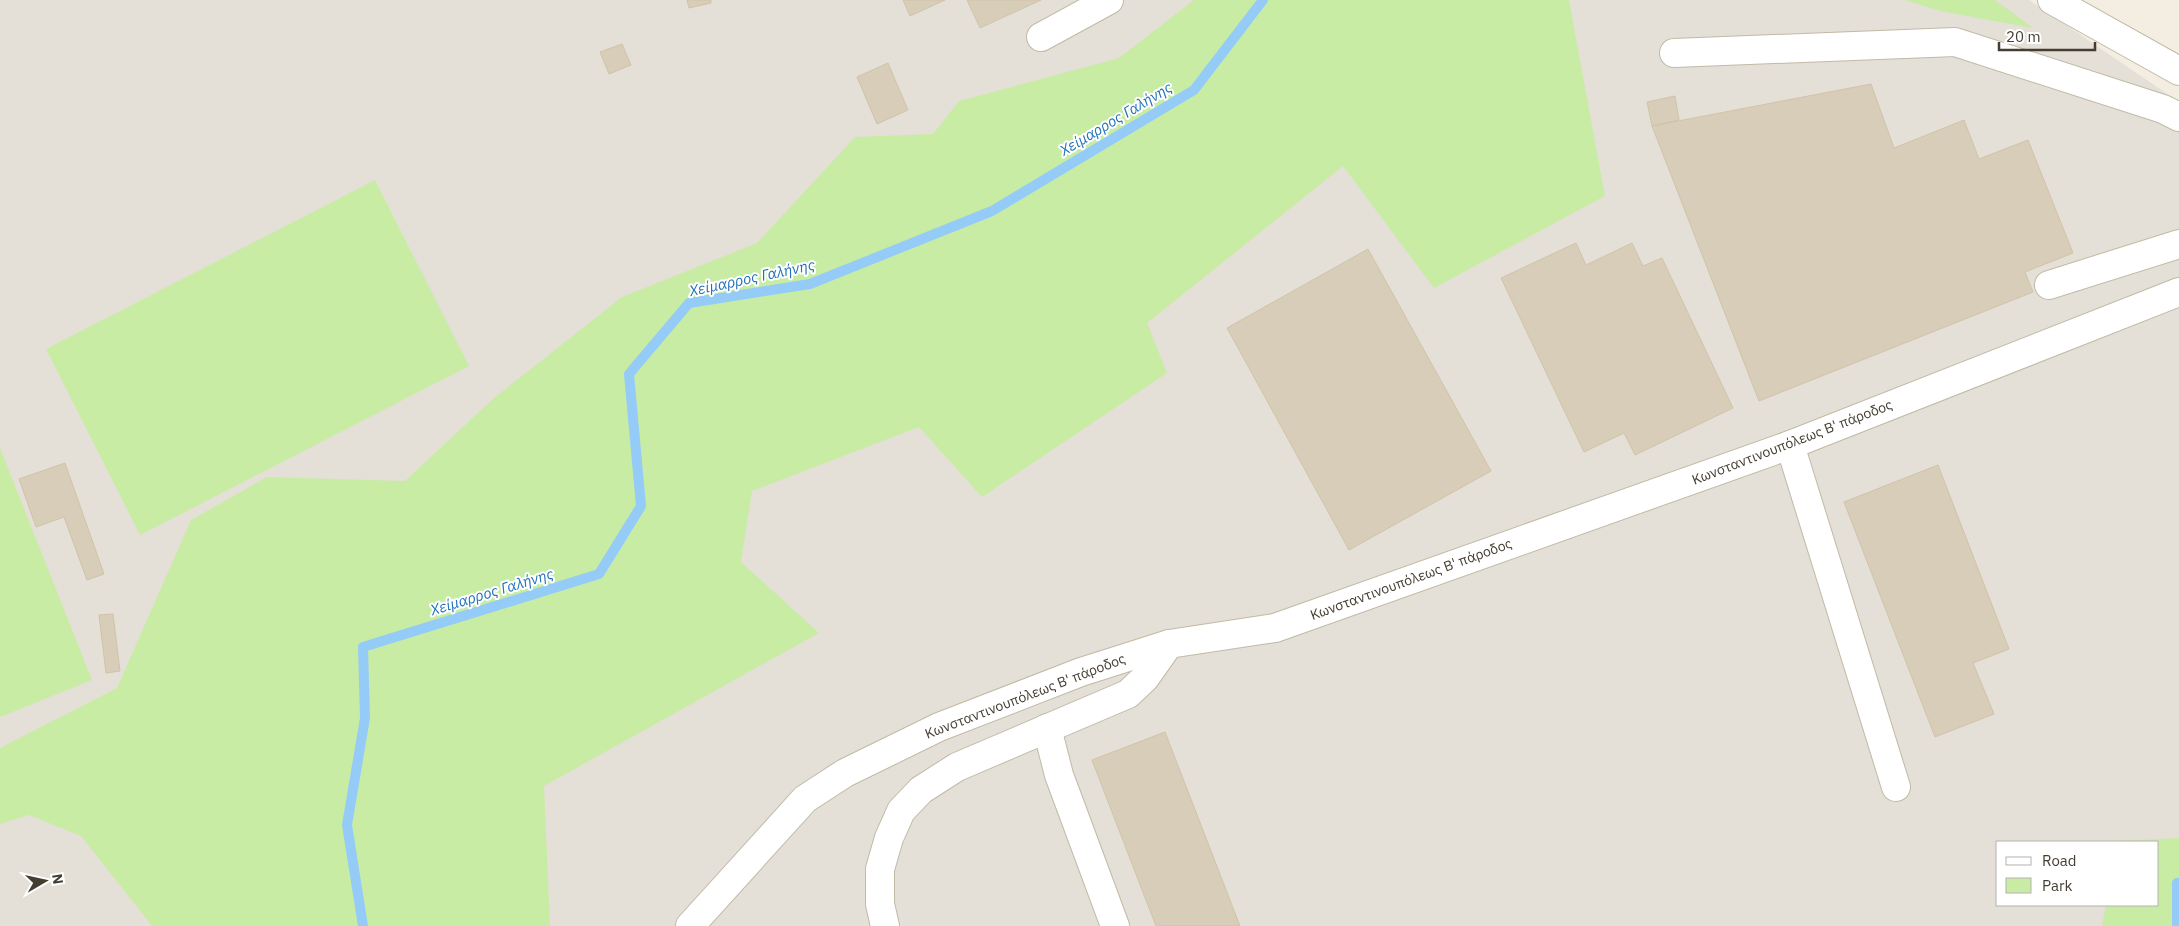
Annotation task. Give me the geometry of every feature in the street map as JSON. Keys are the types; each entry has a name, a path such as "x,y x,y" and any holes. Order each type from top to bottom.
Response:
{"street":[{"path":"1041,37 1109,0"},
{"path":"2052,0 2179,71"},
{"path":"1674,53 1955,42 2154,106 2179,117"},
{"path":"2049,285 2179,244"},
{"name":"Κωνσταντινουπόλεως Β' πάροδος","path":"690,926 805,799 845,773 948,723 1081,672 1169,644 1275,628 1790,445 2179,292"},
{"path":"1790,445 1896,787"},
{"path":"885,926 880,904 880,869 889,838 901,811 921,790 957,767 1128,694 1145,678 1169,644"},
{"path":"1047,728 1060,775 1115,926"}],"shaded area":[{"path":"0,0 2029,0 2179,102 2179,926 0,926"}],"green space":[{"path":"1194,0 1569,0 1605,196 1434,288 1343,166 1147,323 1167,373 982,497 919,427 752,491 741,562 819,633 544,786 550,926 152,926 81,836 29,815 0,824 0,748 117,688 191,520 267,477 405,481 494,398 622,297 757,243 855,137 933,134 959,101 1119,58"},
{"path":"1905,0 1995,0 2033,28 1940,11"},
{"path":"375,180 469,366 140,535 46,349"},
{"path":"0,448 92,680 0,717"},
{"path":"2179,838 2179,926 2102,926 2106,906 2159,906 2159,841 2118,841"}],"building":[{"path":"687,0 711,0 711,3 689,8"},
{"path":"903,0 945,0 910,16"},
{"path":"967,0 1041,0 980,28"},
{"path":"622,44 631,65 609,74 600,52"},
{"path":"888,63 908,110 877,124 857,77"},
{"path":"1871,84 1894,148 1964,120 1979,159 2028,140 2073,253 2025,272 2033,292 1759,401 1652,126"},
{"path":"1675,96 1679,120 1652,126 1647,102"},
{"path":"1576,243 1586,265 1632,243 1643,266 1662,258 1733,408 1635,455 1624,433 1584,452 1501,278"},
{"path":"1368,249 1491,471 1349,550 1227,328"},
{"path":"65,463 104,574 87,580 64,517 36,527 19,479"},
{"path":"1938,465 2009,649 1973,663 1994,714 1935,737 1844,502"},
{"path":"113,614 120,671 106,673 99,615"},
{"path":"1165,732 1240,926 1156,926 1092,760"}],"waterway":[{"name":"Χείμαρρος Γαλήνης","path":"363,926 347,825 365,718 363,647 599,574 641,506 629,374 689,303 810,284 992,211 1194,90 1263,0"},
{"path":"2177,926 2177,883 2179,883"}]}
